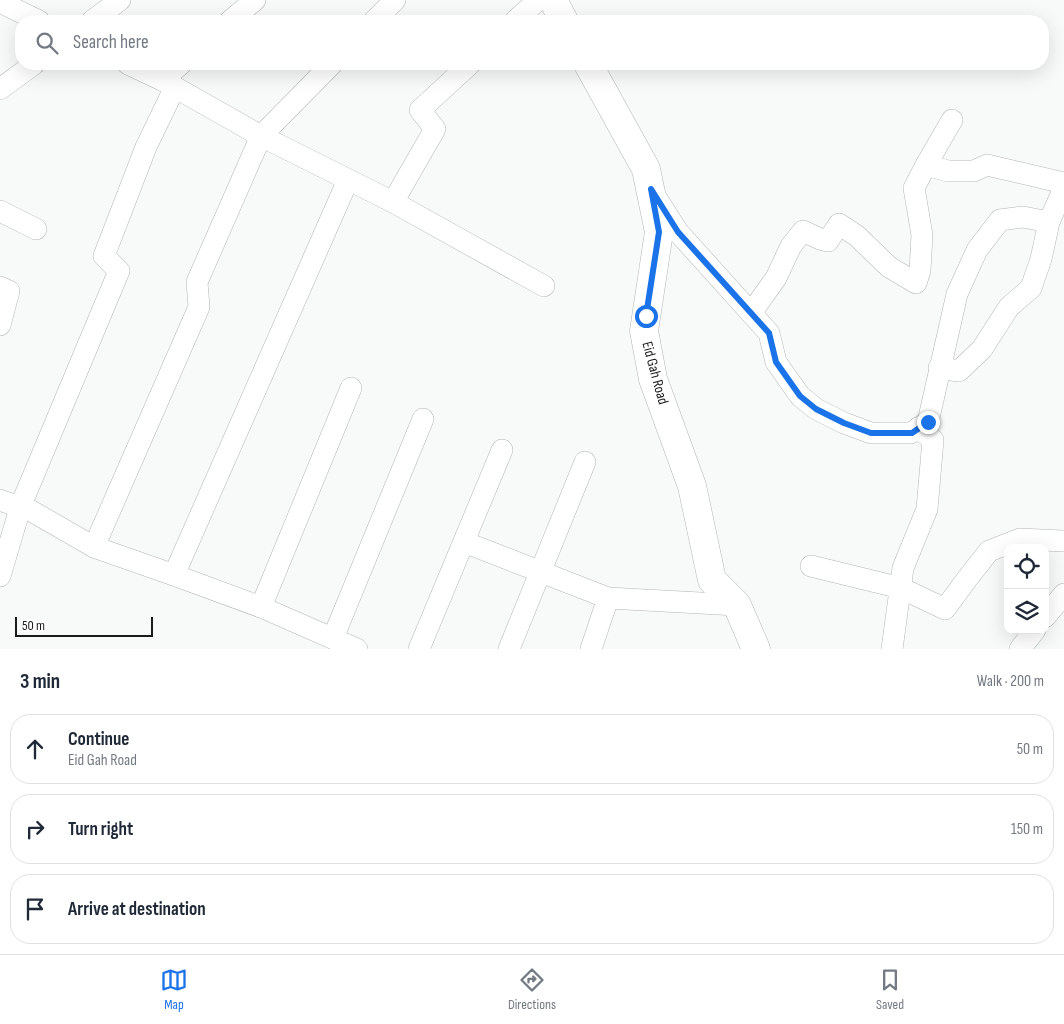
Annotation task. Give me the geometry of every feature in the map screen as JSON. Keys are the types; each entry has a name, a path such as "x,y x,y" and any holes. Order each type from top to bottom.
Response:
{"street":[{"path":"100,15 120,0"},
{"path":"237,15 255,0"},
{"path":"380,15 395,0"},
{"path":"522,15 538,0"},
{"path":"552,0 561,15"},
{"path":"0,2 27,15"},
{"path":"0,89 26,70"},
{"path":"140,70 261,136 393,202 544,286"},
{"path":"0,576 21,505 119,271 104,256 169,84 177,70"},
{"path":"94,548 199,307 197,282 261,136 326,70"},
{"path":"393,202 435,129 420,110 463,70"},
{"name":"Eid Gah Road","path":"591,70 646,169 659,232 644,331 652,370 692,486 712,580 737,606 756,649"},
{"path":"751,313 776,278 791,246 803,231 828,241 839,224 857,236 890,267 916,282 920,271 922,235 914,188 952,120"},
{"path":"926,164 948,171 974,170 987,165 1064,183"},
{"path":"174,575 348,180"},
{"path":"940,368 959,371 982,349 1009,306 1031,288 1041,259 1049,222 1064,188"},
{"path":"651,189 678,232 769,333 776,362 800,396 816,409 844,423 871,433 912,433 928,422 957,294 977,250 1000,220 1023,217 1049,222"},
{"path":"0,211 36,229"},
{"path":"0,287 9,291 0,325"},
{"path":"261,607 351,388"},
{"path":"333,638 423,419"},
{"path":"892,649 903,568 927,509 933,440 918,428"},
{"path":"418,649 502,450"},
{"path":"509,649 585,462"},
{"path":"0,500 21,505 94,548 261,607 357,649"},
{"path":"811,566 900,588 945,609 989,551 1020,539 1064,541"},
{"path":"464,542 608,598 737,606"},
{"path":"1049,612 1064,594"},
{"path":"591,649 608,598"},
{"path":"1020,649 1032,634"}],"route":[{"path":"646,316 659,232 651,189 678,232 769,333 776,362 800,396 816,409 844,423 871,433 912,433 928,422"}]}
